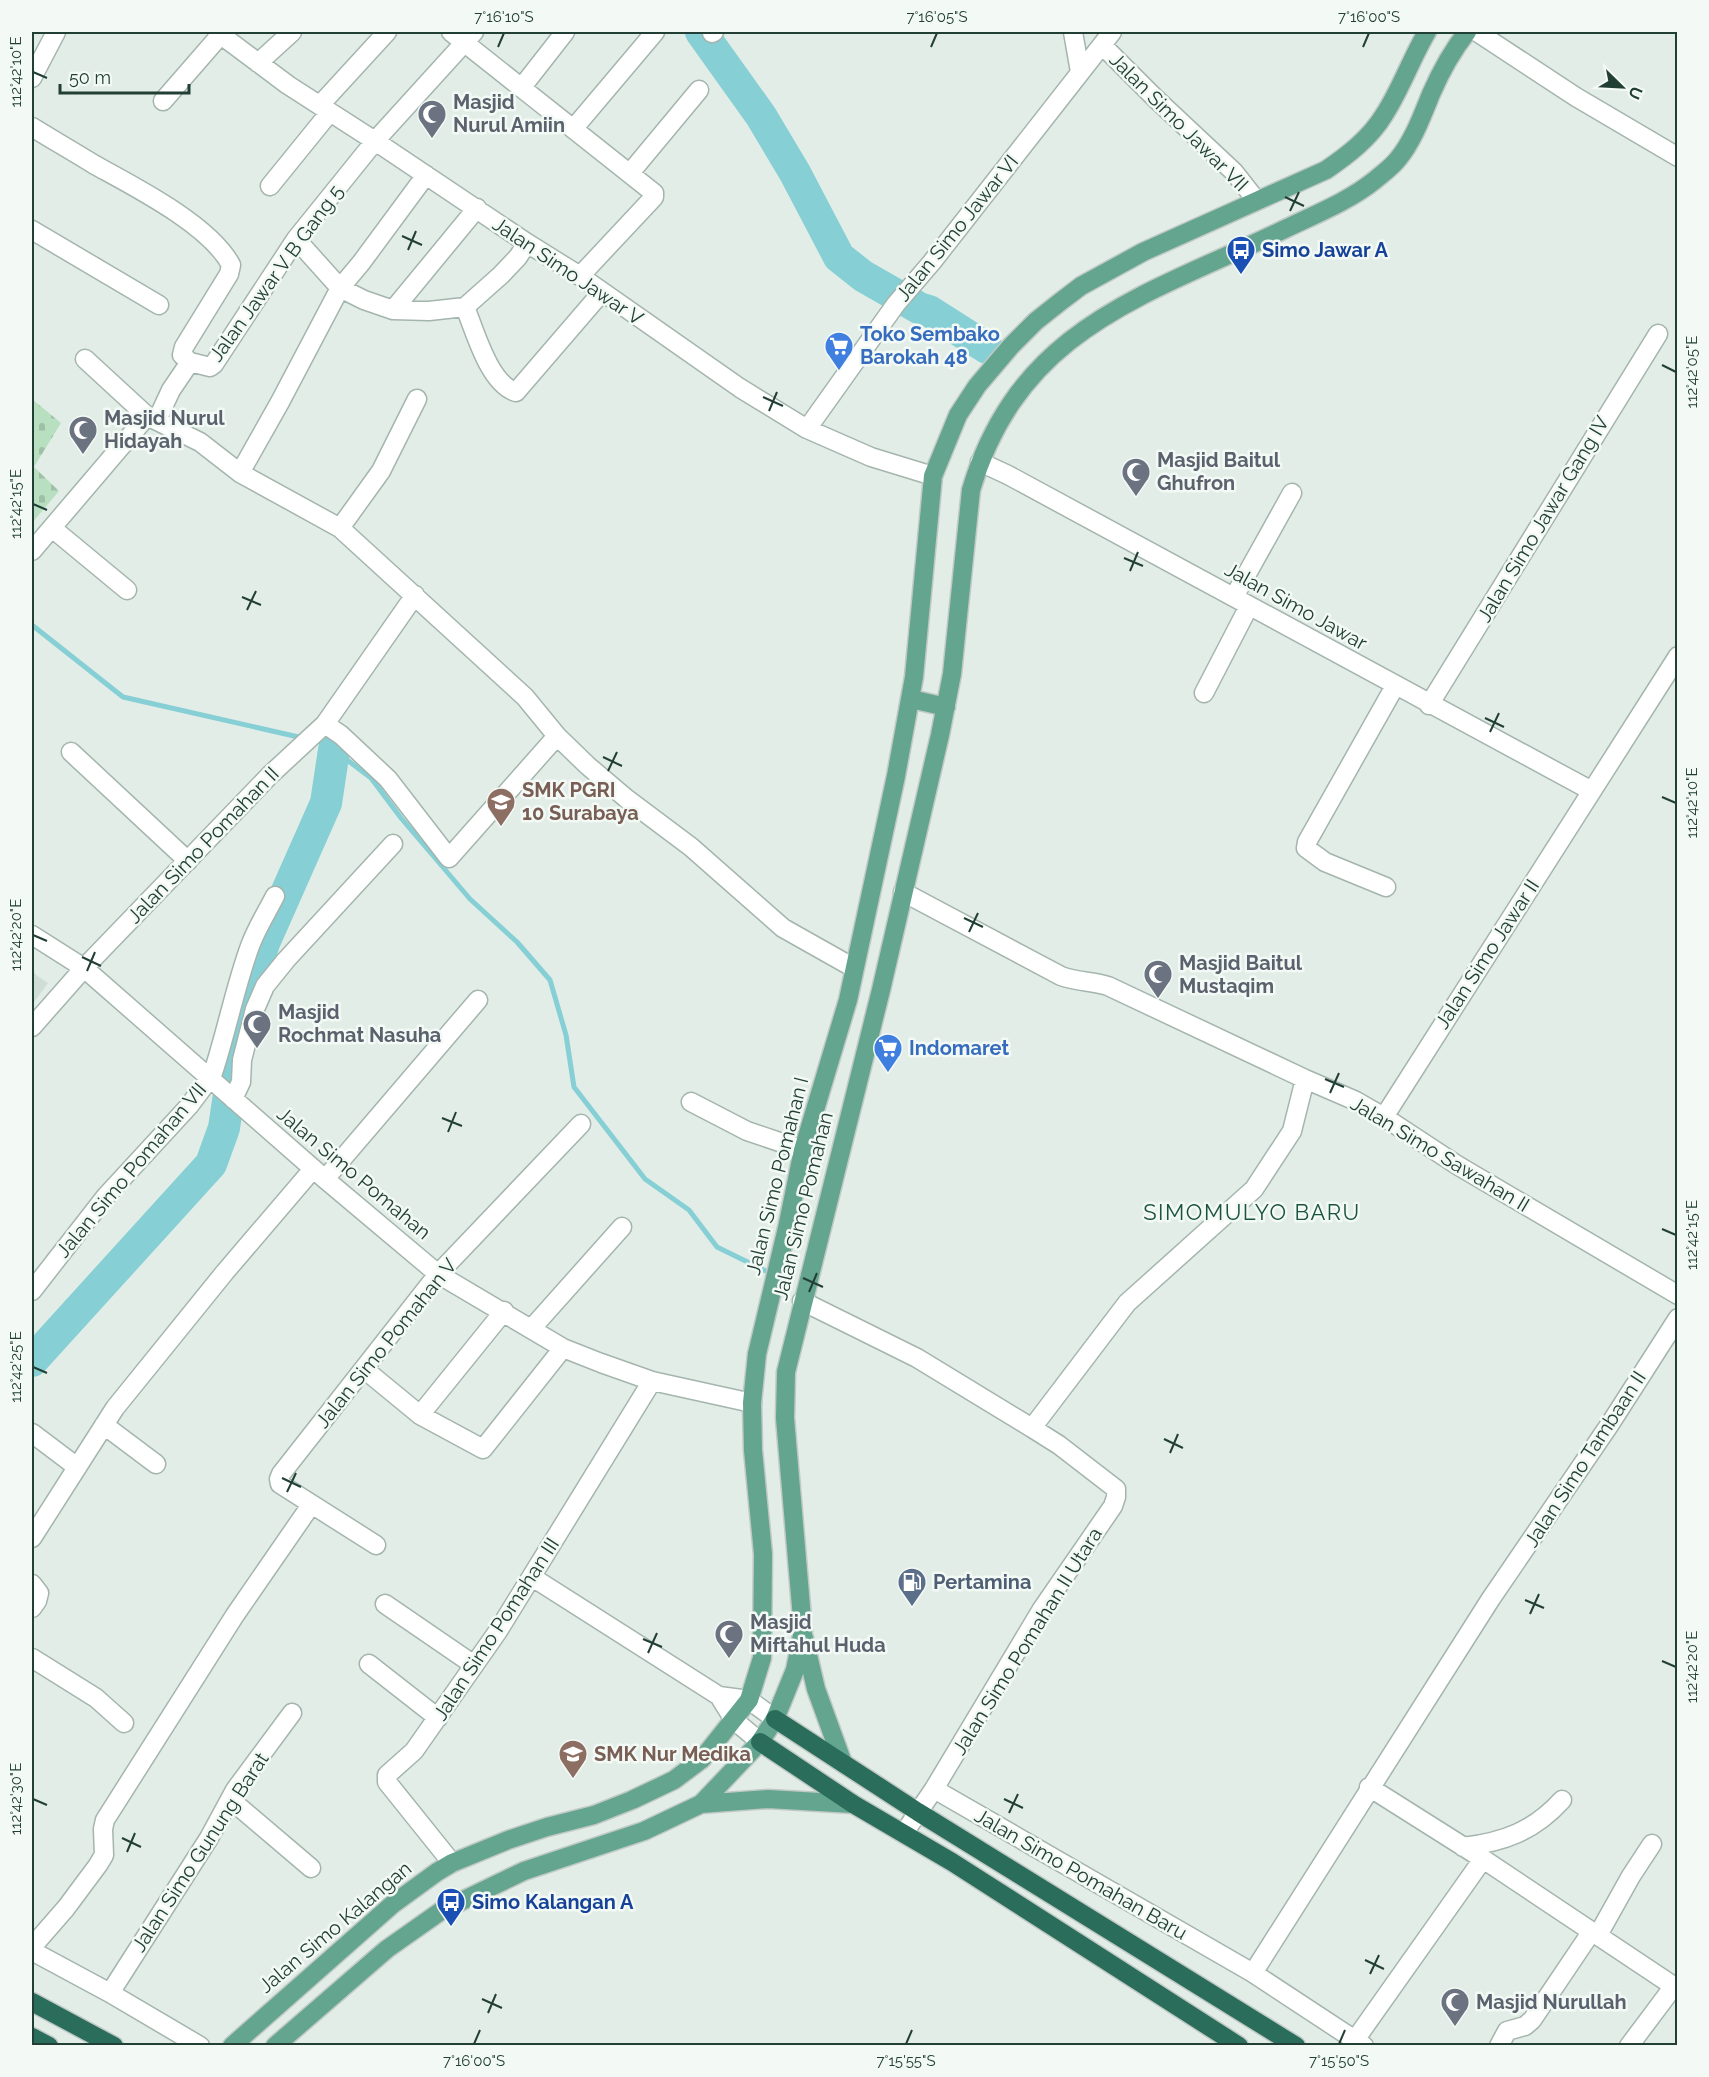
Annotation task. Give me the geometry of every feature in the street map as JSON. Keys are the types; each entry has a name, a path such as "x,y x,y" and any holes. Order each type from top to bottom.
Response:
{"highway":[{"path":"775,1719 918,1812 1296,2046"},
{"path":"760,1742 853,1804 904,1833 1236,2044 1243,2031 1247,2015"},
{"path":"32,2002 114,2046"},
{"path":"32,2037 49,2046"}],"main road":[{"name":"Jalan Simo Pomahan I","path":"749,1700 762,1658 763,1554 753,1450 744,1401 787,1228 802,1150 848,1000 896,776 914,677 933,476 958,415 1011,346 1036,321 1081,286 1143,252 1326,170 1347,155 1367,137 1383,117 1427,32"},
{"path":"910,699 946,707 960,615 971,490 980,462 1001,420 1022,388 1048,358 1107,313 1358,193 1398,159 1417,127 1451,54 1467,32"},
{"name":"Jalan Simo Pomahan","path":"775,1719 795,1670 803,1630 784,1400 786,1372 881,990 946,707"},
{"path":"803,1630 816,1689 843,1763"},
{"name":"Jalan Simo Kalangan","path":"232,2046 393,1904 452,1863 508,1840 623,1804 674,1780 702,1759 749,1700"},
{"path":"275,2046 387,1949 441,1911 524,1870 644,1831 701,1804 760,1742 775,1719"},
{"path":"701,1804 768,1799 853,1804"}],"street":[{"path":"32,78 56,32"},
{"path":"163,101 220,32"},
{"name":"Jalan Simo Jawar V","path":"220,32 258,63 580,276 740,388 807,429 871,457 933,476"},
{"path":"258,63 292,32"},
{"path":"270,186 325,108 387,32"},
{"path":"522,87 565,32"},
{"path":"574,128 655,32"},
{"name":"Jalan Simo Jawar VII","path":"1073,32 1080,72"},
{"path":"1477,32 1576,97 1677,157"},
{"path":"463,35 522,87 654,193 654,197 580,276"},
{"name":"Jalan Jawar V B Gang 5","path":"32,551 152,418 190,362 207,367 214,364 296,239 463,35"},
{"name":"Jalan Simo Jawar VII","path":"1107,38 1156,99 1234,172 1256,200"},
{"name":"Jalan Simo Jawar VI","path":"807,429 899,300 932,262 1107,38"},
{"path":"630,173 699,90"},
{"path":"32,127 160,201 211,240 228,258 231,265 229,274 184,347 182,355 190,362"},
{"path":"240,473 340,288 426,176"},
{"path":"393,310 477,208"},
{"path":"32,230 159,305"},
{"path":"296,239 340,288 375,305 393,310 429,311 465,307 501,275 518,257 527,243"},
{"path":"465,307 492,373 510,391 516,392 602,292"},
{"name":"Jalan Simo Jawar Gang IV","path":"1430,705 1658,334"},
{"path":"85,359 152,418 200,442 240,473 340,528 525,697 557,736 627,799 692,847 783,928 854,968"},
{"path":"340,528 385,465 417,399"},
{"name":"Jalan Simo Jawar","path":"980,462 1590,790"},
{"path":"1204,693 1241,602 1292,493"},
{"path":"52,528 127,590"},
{"name":"Jalan Simo Pomahan II","path":"32,1027 84,968 270,775 312,735 415,595"},
{"name":"Jalan Simo Jawar II","path":"1384,1117 1677,656"},
{"path":"1386,887 1325,862 1306,848 1306,842 1395,686"},
{"path":"312,735 341,735 388,779 449,858 557,736"},
{"path":"71,752 188,861"},
{"path":"275,896 251,944 231,1007 222,1046 220,1087 241,1082 242,1060 255,1009 265,986 286,960 393,844"},
{"name":"Jalan Simo Sawahan II","path":"903,892 1061,976 1077,982 1093,981 1108,986 1356,1101 1384,1117 1456,1166 1677,1295"},
{"name":"Jalan Simo Pomahan","path":"32,935 84,968 319,1174 438,1274 563,1348 652,1381 744,1401"},
{"path":"32,1538 115,1408 218,1281 478,1000"},
{"path":"802,1301 917,1358 1032,1428 1127,1303 1254,1189 1292,1131 1305,1079"},
{"name":"Jalan Simo Pomahan VII","path":"32,1291 106,1196 189,1106 220,1087"},
{"path":"691,1102 747,1131 802,1150"},
{"name":"Jalan Simo Pomahan V","path":"376,1545 280,1484 279,1479 438,1274 581,1124"},
{"path":"532,1328 622,1227"},
{"path":"420,1415 504,1311"},
{"name":"Jalan Simo Tambaan II","path":"1369,1787 1490,1600 1610,1424 1677,1318"},
{"path":"364,1369 420,1415 483,1449 563,1348"},
{"name":"Jalan Simo Pomahan III","path":"452,1863 386,1779 414,1751 498,1631 652,1381"},
{"path":"104,1425 156,1464"},
{"name":"Jalan Simo Pomahan II Utara","path":"934,1789 1042,1609 1113,1506 1116,1497 1116,1489 1059,1445 1032,1428"},
{"path":"32,1433 77,1467"},
{"path":"200,2046 32,1949 98,1865 104,1855 105,1820 235,1615 311,1505"},
{"path":"532,1577 719,1696 749,1700 775,1719"},
{"path":"32,1584 39,1596 32,1608"},
{"path":"385,1604 474,1665"},
{"path":"32,1658 96,1698 124,1723"},
{"path":"369,1664 438,1718"},
{"path":"719,1696 734,1720 760,1742"},
{"name":"Jalan Simo Gunung Barat","path":"110,1993 231,1800 235,1790 292,1713"},
{"path":"1253,1973 1369,1787 1483,1859 1676,1987 1629,2046"},
{"path":"904,1833 934,1789"},
{"name":"Jalan Simo Pomahan Baru","path":"934,1789 1253,1973 1359,2043"},
{"path":"231,1800 311,1868"},
{"path":"1463,1847 1490,1844 1535,1825 1550,1814 1562,1800"},
{"path":"1499,2046 1507,2031 1525,2026 1532,2020 1595,1933 1652,1844"},
{"path":"1359,2043 1483,1859"}],"shaded area":[{"path":"32,969 36,975 48,983 32,1005"}],"green space":[{"path":"32,399 61,423 34,467 59,491 32,523"}],"waterway":[{"path":"701,32 761,116 795,173 839,257 863,276 919,308 929,311 987,348"},
{"path":"32,625 123,697 303,738"},
{"path":"312,740 321,742 334,750 371,778 401,818 470,899 517,942 550,980 566,1035 574,1087 645,1179 689,1210 717,1247 772,1274"},
{"path":"32,1361 211,1164 224,1128 240,1020 264,943 326,803 334,750"}],"place":[{"name":"Masjid Nurul Amiin","path":"432,140"},
{"name":"Simo Jawar A","path":"1241,276"},
{"name":"Toko Sembako Barokah 48","path":"839,372"},
{"name":"Masjid Nurul Hidayah","path":"83,456"},
{"name":"Masjid Baitul Ghufron","path":"1136,498"},
{"name":"SMK PGRI 10 Surabaya","path":"501,828"},
{"name":"Masjid Baitul Mustaqim","path":"1158,1000"},
{"name":"Masjid Rochmat Nasuha","path":"257,1050"},
{"name":"Indomaret","path":"888,1074"},
{"name":"Pertamina","path":"912,1608"},
{"name":"Masjid Miftahul Huda","path":"729,1660"},
{"name":"SMK Nur Medika","path":"573,1780"},
{"name":"Simo Kalangan A","path":"451,1928"},
{"name":"Masjid Nurullah","path":"1455,2028"}],"district":[{"name":"SIMOMULYO BARU","path":"1252,1212"}]}
